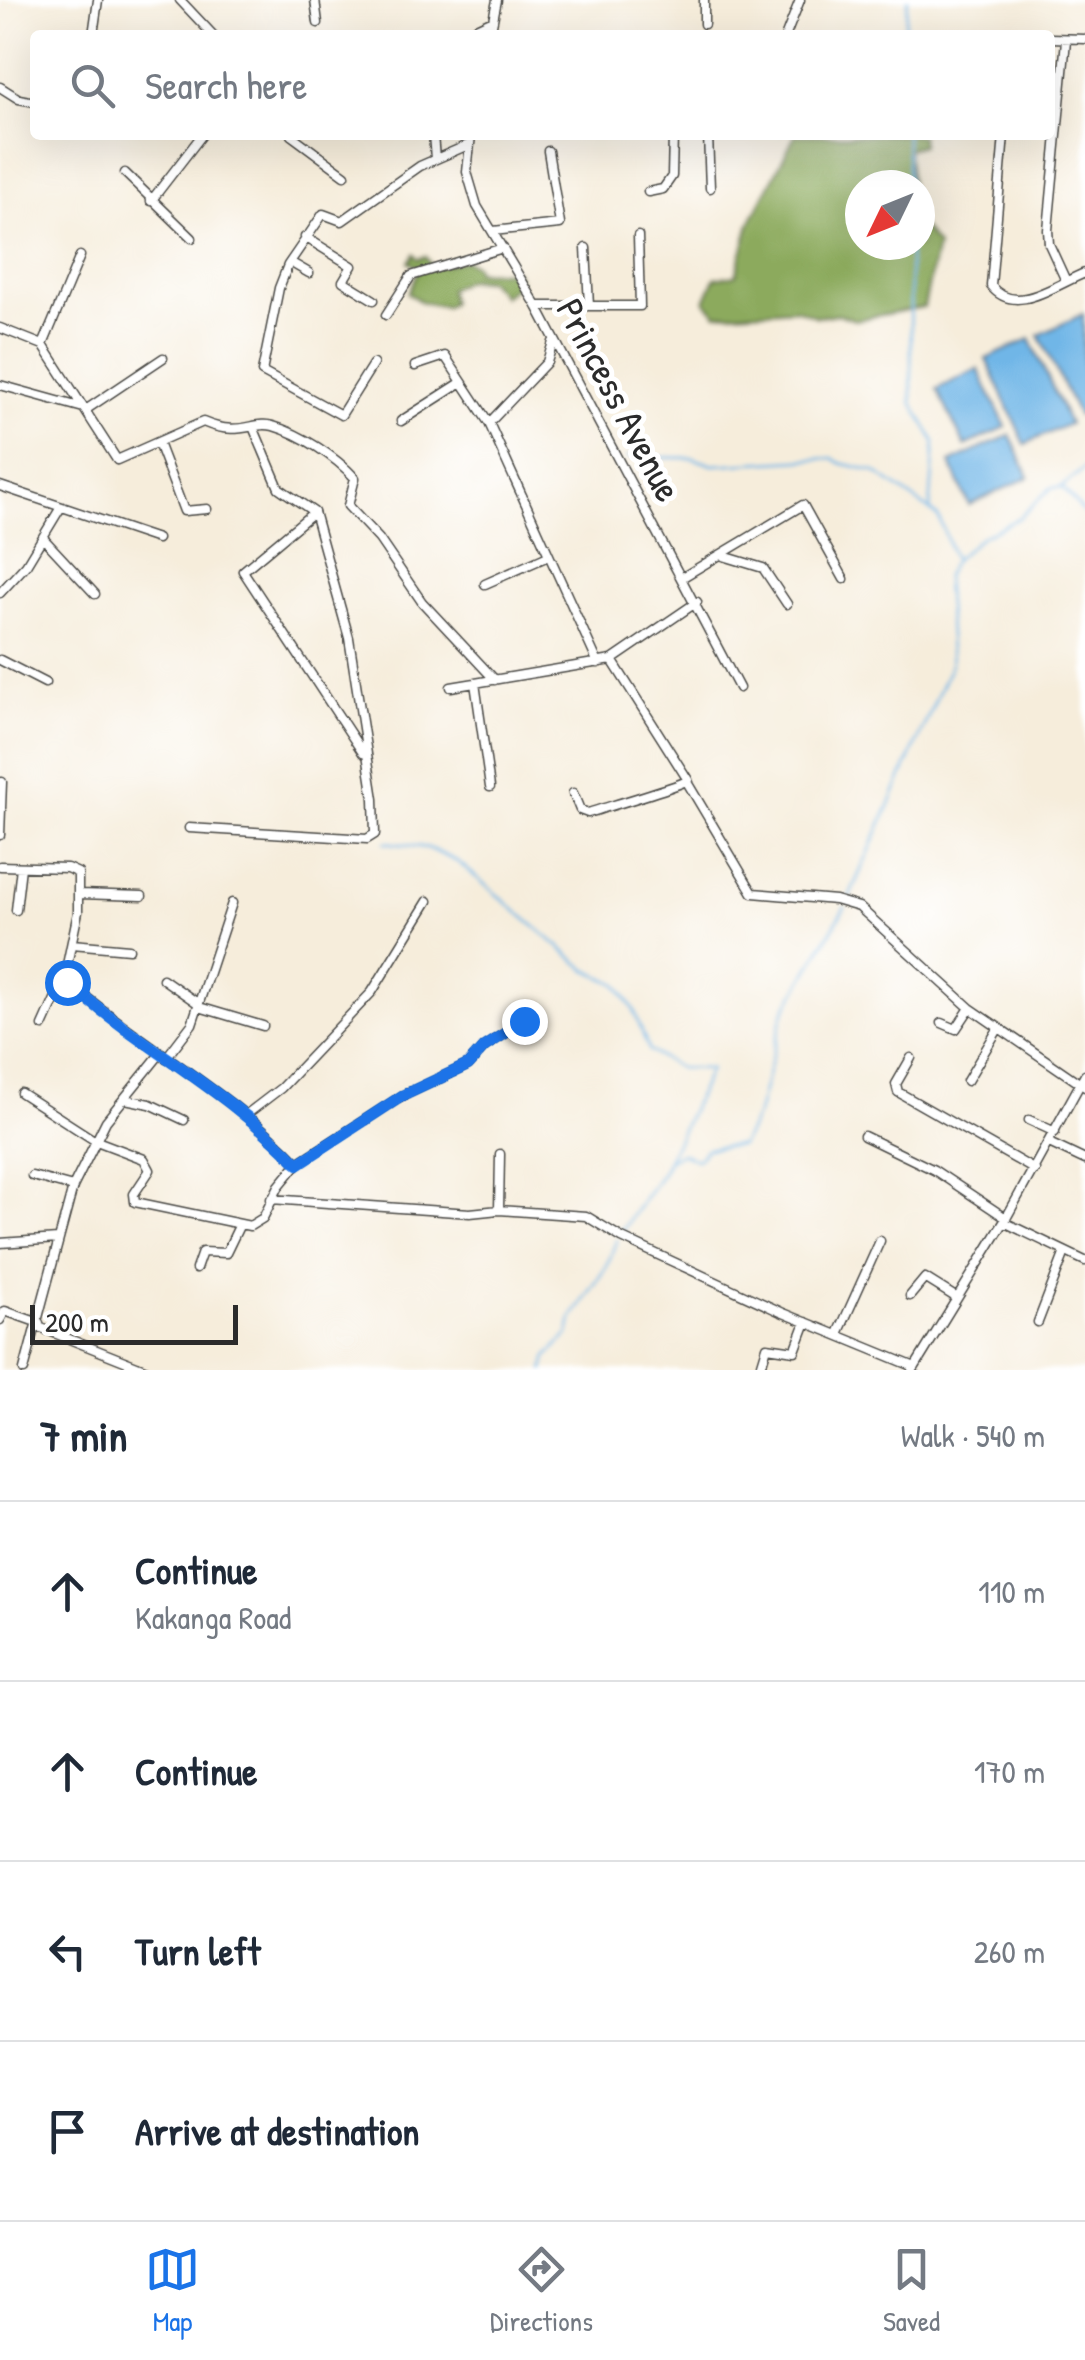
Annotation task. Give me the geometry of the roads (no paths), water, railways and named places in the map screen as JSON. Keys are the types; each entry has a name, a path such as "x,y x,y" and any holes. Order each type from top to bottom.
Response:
{"street":[{"path":"94,30 98,0"},
{"path":"180,0 208,30"},
{"path":"315,0 318,23"},
{"path":"491,30 496,0"},
{"path":"704,0 704,24"},
{"path":"788,30 800,0"},
{"path":"472,30 493,20"},
{"path":"1055,39 1085,40"},
{"path":"1066,40 1048,230 1049,244 1066,280"},
{"path":"0,87 30,101"},
{"path":"151,201 198,140"},
{"path":"298,140 345,175"},
{"path":"433,140 435,159"},
{"path":"373,364 341,415 262,372 279,288 290,262 323,214 342,221 470,140"},
{"name":"Princess Avenue","path":"470,140 469,186 683,576 740,688"},
{"path":"648,192 663,189 672,176 673,140"},
{"path":"708,140 710,188"},
{"path":"1003,140 989,274 991,286 1000,296 1017,301 1085,274"},
{"path":"493,231 560,224 548,151"},
{"path":"125,173 192,238"},
{"path":"537,306 642,304 638,236"},
{"path":"305,237 352,266 343,280 374,300"},
{"path":"386,315 411,276 503,248"},
{"path":"586,248 589,306"},
{"path":"42,345 80,256"},
{"path":"290,262 309,273"},
{"path":"0,328 42,345 117,460 203,422 232,432 270,424 340,461 356,486 348,506 379,539 422,602 495,680"},
{"path":"490,423 547,362 554,340"},
{"path":"415,366 446,356 490,423 546,557 598,663"},
{"path":"0,385 87,409 162,358"},
{"path":"401,422 462,382"},
{"path":"189,828 367,839 375,834 349,638 314,512 307,503 279,488 254,429"},
{"path":"158,443 184,510 207,510"},
{"path":"0,486 157,538"},
{"path":"683,576 803,505 844,579"},
{"path":"0,593 61,508"},
{"path":"314,512 243,571 365,756"},
{"path":"43,538 95,594"},
{"path":"720,555 763,568 787,604"},
{"path":"485,584 546,557"},
{"path":"450,687 612,660 696,602"},
{"path":"0,660 44,683"},
{"path":"271,1199 470,1213 499,1210 586,1216 622,1238 914,1368 1005,1220 1083,1082 970,1008 859,907 836,900 754,893 612,660"},
{"path":"475,683 490,787"},
{"path":"0,835 2,782"},
{"path":"573,793 580,810 588,812 687,782"},
{"path":"0,866 72,869 80,877 64,979 42,1026"},
{"path":"16,910 21,867"},
{"path":"80,894 142,896"},
{"path":"246,1114 281,1088 372,992 428,901"},
{"path":"37,1370 26,1366 72,1188 94,1140 125,1098 184,1038 232,902"},
{"path":"72,944 129,949"},
{"path":"64,979 246,1114 298,1164"},
{"path":"163,979 198,1005 263,1026"},
{"path":"942,1023 956,1029 970,1008"},
{"path":"20,1093 94,1140 147,1162 150,1170 133,1198 136,1203 240,1224 261,1221 271,1199 298,1164 402,1096 468,1065 484,1047 524,1021"},
{"path":"967,1081 998,1029"},
{"path":"911,1058 896,1084 898,1092 1034,1170"},
{"path":"125,1098 150,1104 184,1120"},
{"path":"1029,1120 1055,1132"},
{"path":"864,1136 934,1170 1005,1220 1085,1261"},
{"path":"1049,1143 1085,1160"},
{"path":"499,1210 503,1174 500,1154"},
{"path":"32,1176 72,1188"},
{"path":"196,1269 202,1252 228,1252 240,1224"},
{"path":"0,1243 58,1238"},
{"path":"838,1334 880,1241"},
{"path":"1038,1322 1066,1252"},
{"path":"910,1296 924,1278 956,1298"},
{"path":"2,1314 39,1325 147,1370"},
{"path":"760,1370 767,1347 795,1351 806,1322"}],"water":[{"path":"1083,314 1085,413 1078,416 1039,335"},
{"path":"1030,339 1069,424 1025,444 986,359"},
{"path":"978,369 1006,427 965,446 937,389"},
{"path":"1010,435 1029,477 969,505 950,463"}],"waterway":[{"path":"905,30 908,0"},
{"path":"906,140 907,170"},
{"path":"909,260 912,402 935,442 930,510 939,518 954,559"},
{"path":"627,457 693,458 713,465 833,458 874,471 928,509"},
{"path":"848,900 951,664 945,576 954,560 981,537 1019,518 1051,488 1062,487 1085,468"},
{"path":"1063,488 1085,514"},
{"path":"385,842 428,848 458,862 587,970 617,984 634,1010 649,1051 679,1068 710,1069 663,1171 621,1232"},
{"path":"668,1160 682,1153 697,1160 706,1149 741,1145 757,1114 783,1014 845,907"},
{"path":"544,1370 547,1357 569,1334 572,1318 607,1266 617,1239"}]}
